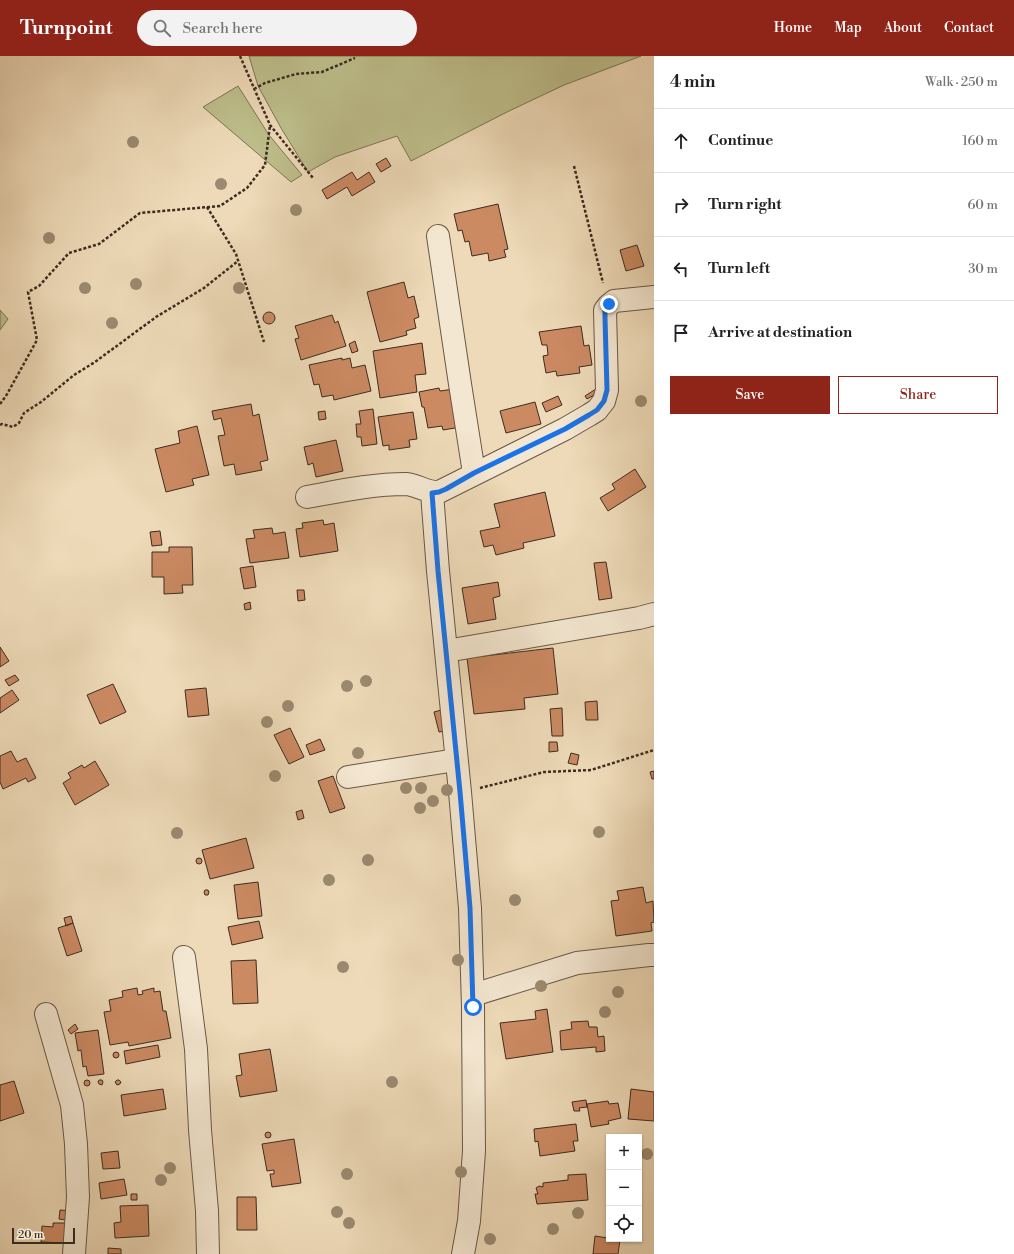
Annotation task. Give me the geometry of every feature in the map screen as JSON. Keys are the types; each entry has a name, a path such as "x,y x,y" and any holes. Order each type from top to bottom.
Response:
{"street":[{"path":"438,236 474,473"},
{"path":"307,497 363,487 392,484 412,484 432,493 439,492 474,473 565,429 597,410 604,401 607,390 605,310 609,304 614,301 654,297"},
{"path":"432,493 470,908 473,995 474,1150 469,1221 463,1254"},
{"path":"446,651 639,618 654,614"},
{"path":"348,777 456,760"},
{"path":"473,995 577,963 649,955 654,956"},
{"path":"184,957 196,1049 200,1130 207,1211 208,1254"},
{"path":"46,1014 72,1105 76,1144 78,1197 74,1254"}],"path":[{"path":"240,56 270,125 312,178"},
{"path":"254,89 265,83 296,74 322,72 355,58"},
{"path":"0,404 6,396 36,340 28,292 39,286 69,253 99,244 140,213 220,206 248,188 264,165 270,125"},
{"path":"574,166 609,304"},
{"path":"207,207 236,254 264,342"},
{"path":"0,424 13,427 19,422 24,413 41,402 74,375 96,362 156,317 204,288 238,261"},
{"path":"460,792 544,772 591,770 654,750"}],"green space":[{"path":"249,56 641,56 564,85 411,161 397,136 335,157 308,172 281,128 258,86"},
{"path":"238,86 269,135 302,175 291,182 203,107"},
{"path":"0,310 8,319 0,330"}],"building":[{"path":"386,158 391,166 381,172 376,164"},
{"path":"352,172 357,180 369,172 375,182 352,196 347,187 327,199 322,190"},
{"path":"498,204 508,249 504,250 506,257 489,261 488,253 472,256 469,241 465,242 462,230 458,231 454,214"},
{"path":"637,245 644,266 626,271 620,250"},
{"path":"404,282 408,298 414,296 419,317 414,319 416,328 406,331 407,335 380,342 367,292"},
{"path":"271,312 274,313 274,323 267,324 264,323 263,316 264,313"},
{"path":"332,315 335,323 338,321 346,346 301,360 295,339 299,338 295,326"},
{"path":"581,326 584,346 589,345 592,365 579,367 580,373 557,376 556,371 546,373 543,356 548,355 547,345 542,345 539,332"},
{"path":"355,341 358,351 352,353 349,344"},
{"path":"422,343 426,374 415,375 417,392 380,398 373,351"},
{"path":"342,358 342,360 350,358 352,368 365,365 371,391 334,400 333,395 322,397 319,384 314,385 309,365"},
{"path":"599,387 601,391 587,399 585,396"},
{"path":"439,388 440,391 454,389 461,427 443,430 442,426 428,428 424,407 422,407 419,392"},
{"path":"558,396 562,405 546,412 542,403"},
{"path":"535,402 541,424 506,433 500,411"},
{"path":"251,404 253,416 259,414 268,460 260,462 262,470 236,475 234,464 224,466 218,436 225,435 221,418 214,420 212,411"},
{"path":"373,409 377,444 362,446 361,437 357,437 356,424 361,424 359,411"},
{"path":"325,411 326,419 319,420 318,412"},
{"path":"413,412 417,439 409,440 410,447 389,450 389,445 383,446 378,417"},
{"path":"197,426 209,475 192,479 194,485 166,492 155,449 180,443 178,431"},
{"path":"336,440 343,471 316,477 313,463 308,465 304,447"},
{"path":"635,469 646,487 608,511 600,498 615,489 612,484"},
{"path":"545,492 555,536 523,543 524,548 496,555 493,545 484,547 480,531 500,527 494,504"},
{"path":"323,520 324,525 334,523 338,551 300,557 296,529 303,528 302,523"},
{"path":"272,528 273,534 285,532 289,558 250,563 246,539 255,538 253,530"},
{"path":"160,531 162,545 152,546 150,532"},
{"path":"169,547 192,547 193,585 182,585 183,593 164,594 164,577 152,577 152,552 169,552"},
{"path":"606,562 612,598 599,600 594,563"},
{"path":"253,566 256,587 244,589 240,568"},
{"path":"498,582 500,596 493,598 496,619 468,624 462,588"},
{"path":"297,590 304,590 305,600 298,601"},
{"path":"250,602 251,609 245,610 244,604"},
{"path":"0,647 9,661 0,667"},
{"path":"553,648 558,694 524,698 525,709 474,714 467,658"},
{"path":"15,675 19,680 9,686 5,680"},
{"path":"113,684 126,712 100,724 87,695"},
{"path":"206,688 209,715 188,717 185,690"},
{"path":"12,690 19,700 0,713 0,698"},
{"path":"597,701 598,720 586,720 585,702"},
{"path":"562,708 563,736 552,736 550,709"},
{"path":"445,709 451,730 439,732 434,712"},
{"path":"290,728 304,757 289,764 274,735"},
{"path":"320,739 325,750 310,755 306,745"},
{"path":"549,742 557,742 558,751 549,752"},
{"path":"11,751 17,762 26,758 36,778 28,782 26,778 3,789 0,782 0,756"},
{"path":"571,753 579,755 577,765 568,763"},
{"path":"95,761 109,785 75,805 63,783 71,778 68,773 82,765 84,768"},
{"path":"654,771 654,779 652,779 650,772"},
{"path":"333,776 345,808 330,813 318,781"},
{"path":"302,810 304,818 298,820 296,812"},
{"path":"246,838 254,868 210,879 202,850"},
{"path":"199,858 202,861 199,864 196,861"},
{"path":"258,882 262,916 238,919 234,885"},
{"path":"643,887 646,903 653,901 654,922 651,923 652,931 616,936 611,901 619,900 617,891"},
{"path":"205,890 208,890 208,895 205,895"},
{"path":"71,916 73,923 66,926 64,918"},
{"path":"259,921 263,938 232,945 228,927"},
{"path":"73,923 82,951 67,956 58,928"},
{"path":"256,960 258,1003 233,1004 231,961"},
{"path":"137,988 138,995 143,994 142,991 154,988 154,992 160,991 163,1011 166,1011 171,1038 129,1046 128,1042 110,1045 104,1012 111,1011 109,1000 123,997 122,991"},
{"path":"547,1009 553,1052 506,1059 500,1023 536,1019 535,1011"},
{"path":"588,1021 589,1027 597,1027 598,1037 604,1036 605,1051 596,1052 596,1047 561,1050 560,1031 572,1029 571,1022"},
{"path":"75,1024 78,1029 71,1034 68,1030"},
{"path":"98,1030 104,1074 88,1076 86,1066 83,1067 81,1050 78,1051 75,1033"},
{"path":"158,1045 160,1057 126,1064 124,1051"},
{"path":"270,1049 277,1091 240,1097 236,1076 242,1075 239,1054"},
{"path":"116,1052 119,1055 116,1058 113,1055"},
{"path":"87,1080 90,1083 87,1086 84,1083"},
{"path":"99,1080 102,1080 102,1085 99,1084"},
{"path":"117,1080 121,1082 117,1085 115,1082"},
{"path":"14,1081 24,1113 0,1121 0,1085"},
{"path":"163,1089 166,1109 124,1116 121,1095"},
{"path":"631,1089 654,1092 654,1121 628,1119"},
{"path":"586,1100 587,1107 579,1108 580,1111 574,1111 572,1102"},
{"path":"608,1101 609,1104 618,1103 621,1118 608,1121 609,1124 591,1127 587,1104"},
{"path":"576,1124 578,1141 573,1141 575,1151 540,1156 538,1141 535,1142 534,1129"},
{"path":"268,1132 271,1135 268,1138 265,1135"},
{"path":"294,1139 301,1183 272,1187 270,1174 274,1174 274,1170 267,1171 262,1144"},
{"path":"118,1151 120,1168 103,1169 101,1153"},
{"path":"586,1174 588,1200 537,1204 535,1194 538,1194 536,1188 539,1186 543,1187 543,1183 568,1180 568,1175"},
{"path":"124,1179 127,1195 101,1199 99,1183"},
{"path":"131,1194 137,1194 137,1200 131,1200"},
{"path":"237,1197 256,1197 257,1230 237,1230"},
{"path":"148,1205 149,1236 115,1238 114,1223 121,1222 120,1206"},
{"path":"60,1210 74,1211 72,1221 59,1219"},
{"path":"53,1223 66,1223 65,1243 41,1242 42,1226 53,1227"},
{"path":"595,1236 606,1238 606,1242 620,1242 618,1254 593,1254"},
{"path":"108,1248 121,1249 121,1254 108,1254"}],"route":[{"path":"473,1007 470,908 432,493 446,489 474,473 565,429 597,410 604,401 607,390 605,310 609,304"}]}
